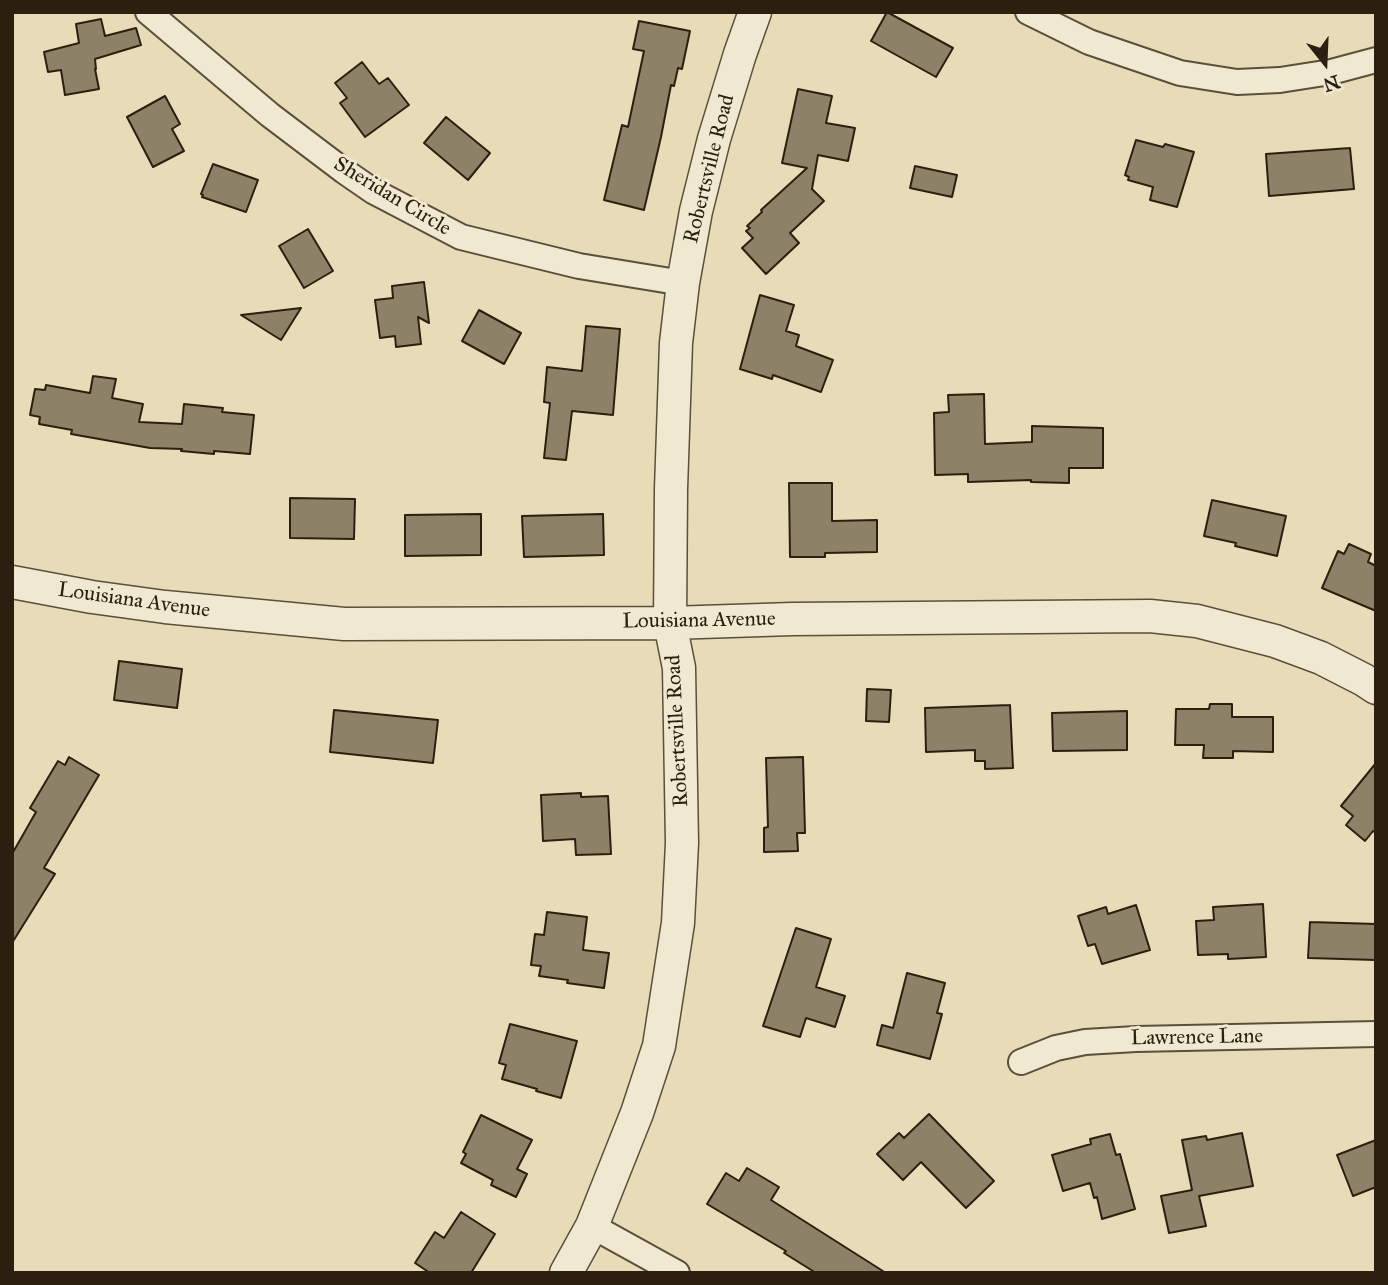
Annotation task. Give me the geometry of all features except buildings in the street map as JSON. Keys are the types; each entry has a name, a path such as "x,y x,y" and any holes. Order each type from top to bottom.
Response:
{"street":[{"name":"Sheridan Circle","path":"148,12 270,115 344,172 373,191 461,237 579,266 683,283"},
{"name":"Robertsville Road","path":"566,1273 592,1226 637,1113 659,1046 678,923 682,843 679,668 670,623 676,343 696,211 713,139 755,12"},
{"path":"1028,12 1089,42 1180,73 1237,82 1280,80 1318,74 1376,60"},
{"name":"Louisiana Avenue","path":"12,582 165,607 344,624 670,623 792,619 1150,616 1197,621 1275,641 1321,658 1376,688"},
{"name":"Lawrence Lane","path":"1021,1062 1056,1048 1085,1042 1376,1034"},
{"path":"592,1226 677,1273"}]}
